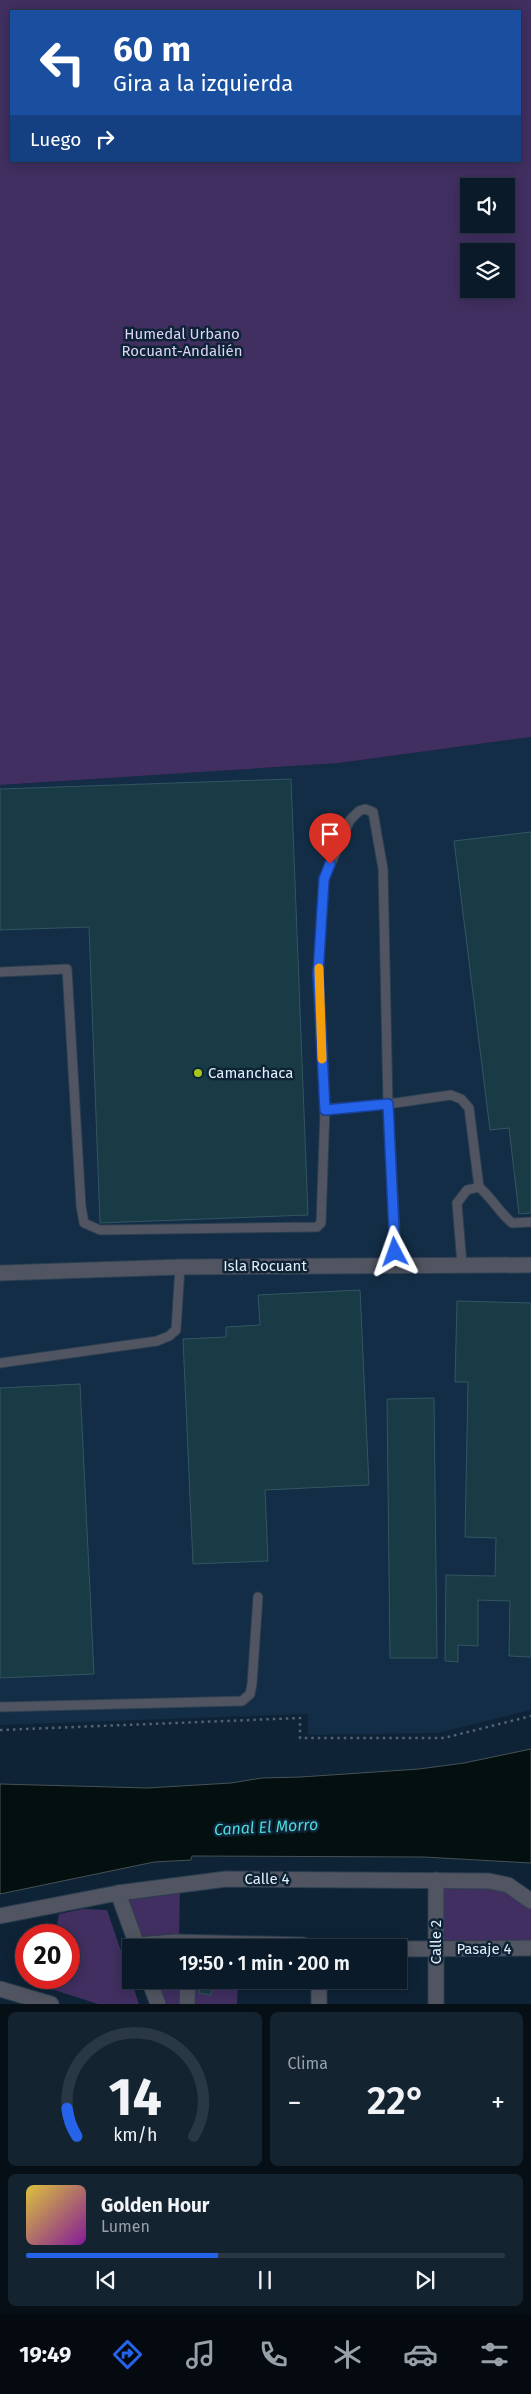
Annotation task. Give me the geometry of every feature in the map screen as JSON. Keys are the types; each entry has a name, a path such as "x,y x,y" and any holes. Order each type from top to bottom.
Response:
{"street":[{"name":"Isla Rocuant","path":"0,1273 180,1267 531,1265"},
{"name":"Calle 4","path":"0,1916 118,1893 226,1879 498,1882 517,1890 531,1902"},
{"name":"Calle 2","path":"436,1880 436,2004"},
{"path":"118,1893 134,1939"},
{"name":"Pasaje 4","path":"407,1949 531,1948"},
{"path":"0,1989 52,2004"},
{"path":"152,1989 158,2004"},
{"path":"188,1989 188,2004"},
{"path":"319,1989 319,2004"}],"lane":[{"path":"0,972 67,969 80,1206 84,1223 100,1230 317,1226 321,1223 325,1110 318,974 324,879 350,820 359,811 366,809 373,812 383,869 388,1104 397,1266"},
{"path":"325,1110 451,1095 461,1100 469,1108 479,1187 489,1196 502,1215 512,1223 531,1222"},
{"path":"462,1265 457,1203 467,1190 479,1187"},
{"path":"0,1362 157,1341 169,1336 176,1330 180,1267"},
{"path":"0,1707 242,1701 250,1694 252,1684 258,1597"}],"path":[{"path":"0,1730 300,1718 300,1738 444,1738 531,1716"}],"shaded area":[{"path":"531,737 531,1710 437,1733 308,1735 308,1714 0,1725 0,785 339,763"}],"green space":[{"name":"Humedal Urbano Rocuant-Andalién","path":"0,0 531,0 531,737 339,763 0,785"},
{"path":"439,1884 497,1884 531,1905 531,1946 440,1946"},
{"path":"180,1886 179,1939 135,1939 119,1894"},
{"path":"83,1909 107,1910 122,1954 122,1989 134,1989 139,2004 98,2004 51,1989 80,1989 80,1924 57,1924 59,1914"},
{"path":"154,1989 187,1989 186,2004 159,2004"},
{"path":"190,1989 238,1989 237,2004 189,2004"}],"water":[{"name":"Canal El Morro","path":"531,1749 531,1863 424,1857 192,1856 191,1860 154,1862 0,1894 0,1784 147,1788 231,1783 262,1778 419,1769 464,1763"}],"building":[{"name":"Camanchaca","path":"291,779 308,1215 100,1223 89,927 0,930 0,789"},
{"path":"531,832 531,1213 519,1214 509,1128 490,1130 454,841"},
{"path":"360,1290 369,1485 265,1490 268,1561 193,1564 183,1339 226,1337 226,1327 260,1325 258,1295"},
{"path":"457,1301 531,1303 531,1657 509,1656 510,1601 478,1600 478,1646 458,1645 458,1662 445,1661 446,1575 495,1576 496,1538 465,1537 468,1382 455,1382"},
{"path":"80,1384 94,1674 0,1678 0,1388"},
{"path":"434,1398 437,1658 390,1658 387,1399"},
{"path":"199,1989 212,1989 211,1995 199,1993"}],"slow traffic":[{"path":"319,968 322,1059"}],"place":[{"name":"Camanchaca","path":"198,1073"}],"route":[{"path":"330,864 324,879 318,974 325,1110 388,1104 395,1252"}]}
